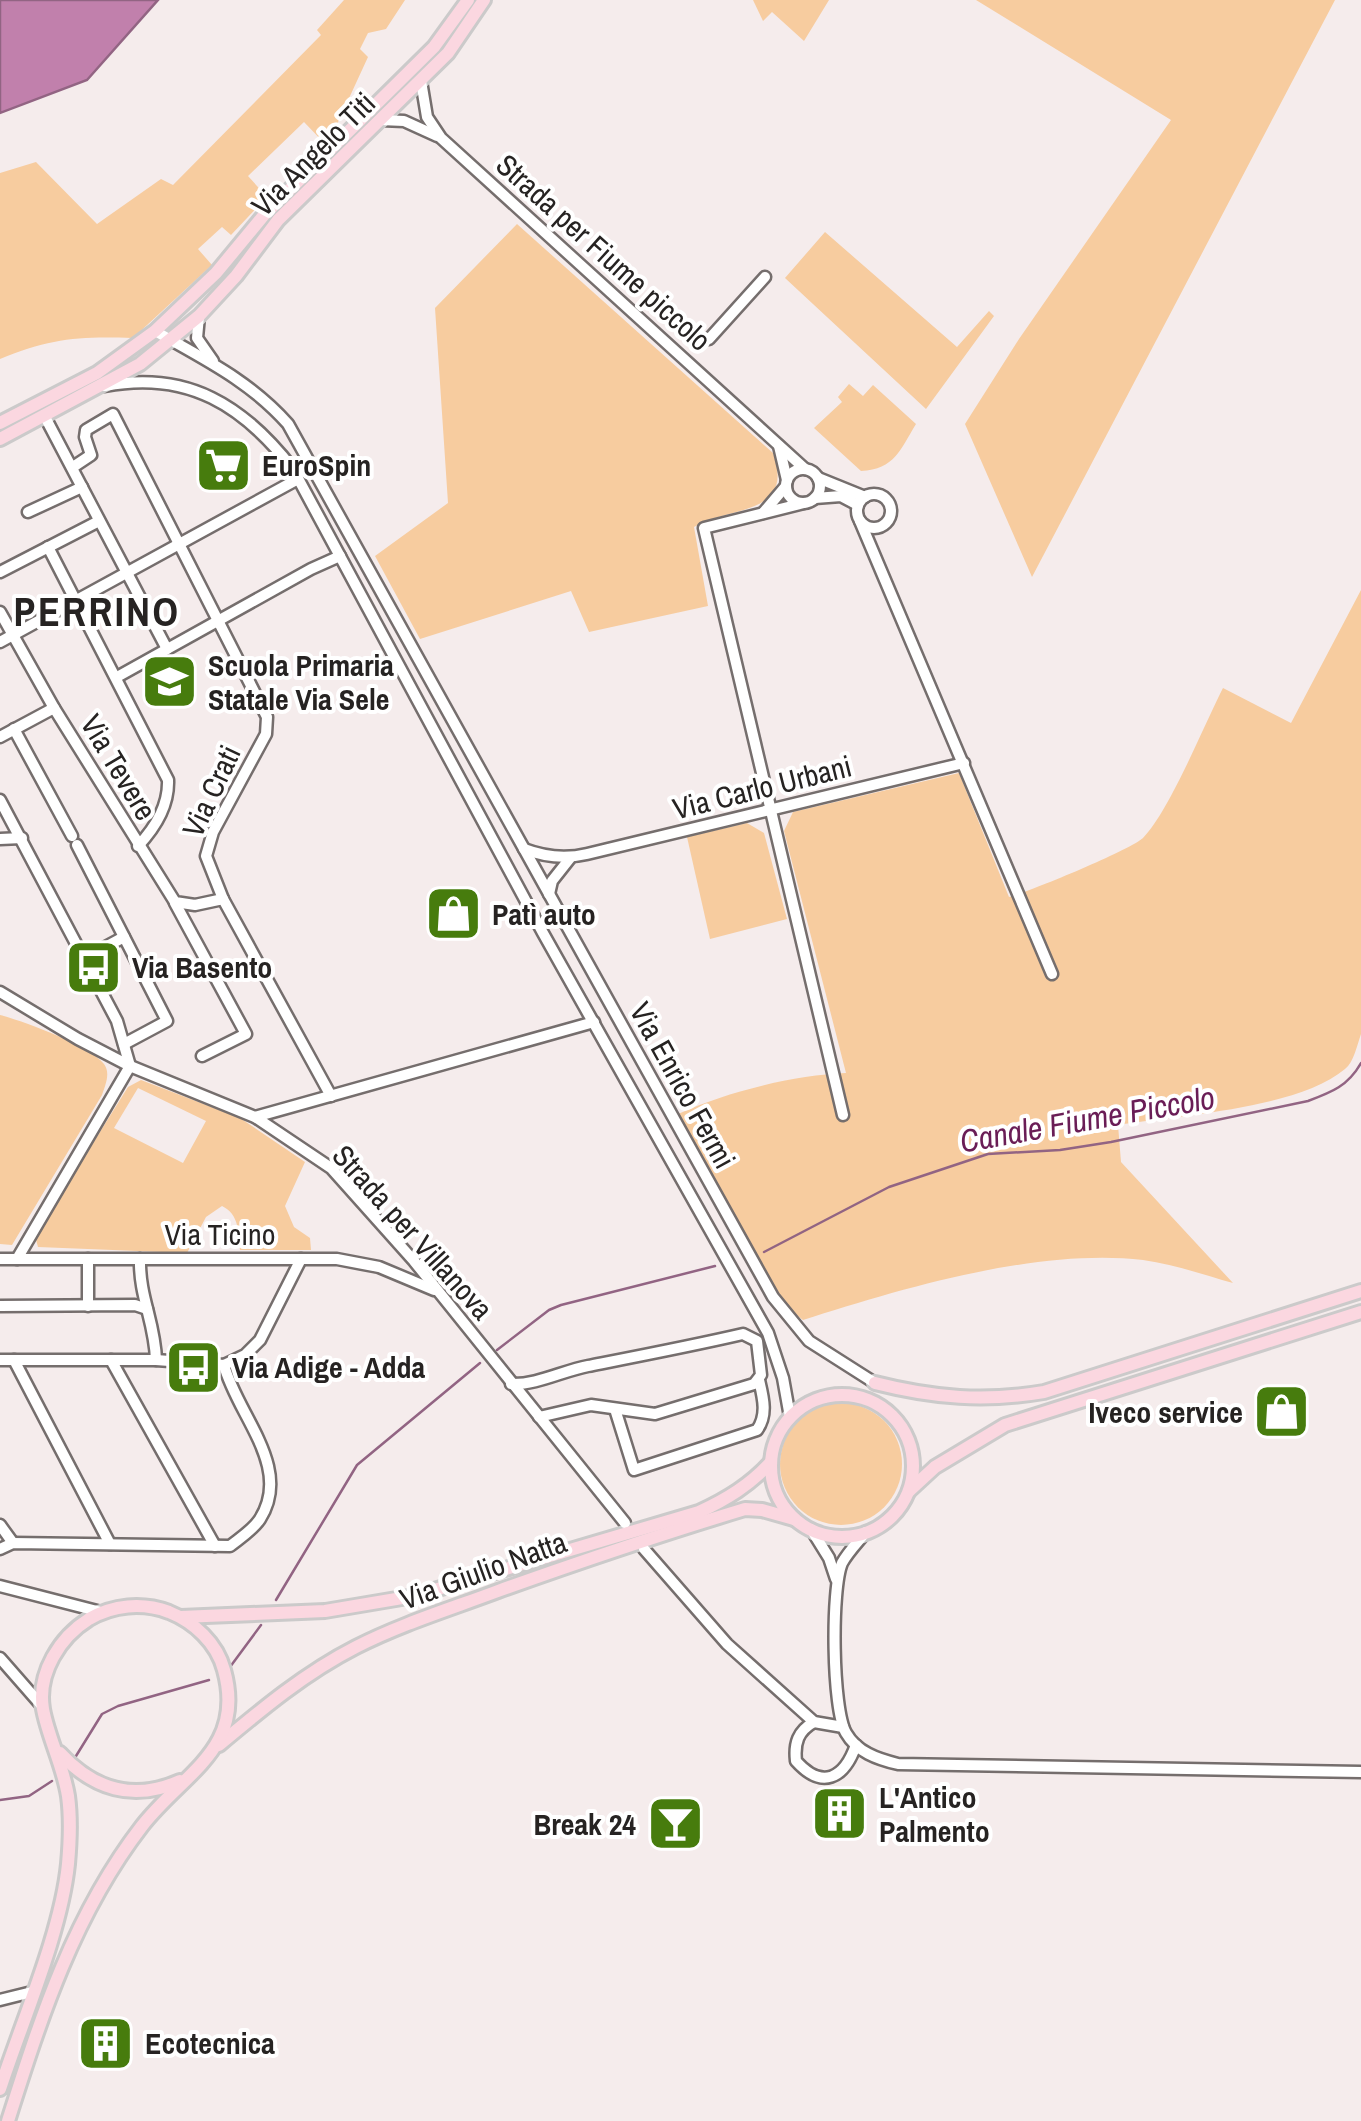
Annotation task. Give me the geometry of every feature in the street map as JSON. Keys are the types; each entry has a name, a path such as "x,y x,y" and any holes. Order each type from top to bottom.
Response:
{"main road":[{"name":"Via Angelo Titi","path":"0,423 97,372 154,331 216,273 264,215 434,47 468,0"},
{"name":"Via Angelo Titi","path":"0,438 140,364 199,316 236,276 278,220 448,53 484,0"},
{"name":"Via Enrico Fermi","path":"875,1383 957,1399 1044,1392 1361,1291"},
{"path":"909,1490 935,1467 1005,1425 1357,1317"},
{"path":"849,1395 870,1400 902,1428 911,1448 913,1470 909,1490 898,1510 866,1532 838,1537 811,1529 794,1519 773,1483 770,1462 780,1430 790,1417 817,1400 849,1395 875,1383 888,1412"},
{"name":"Via Giulio Natta","path":"182,1617 325,1611 414,1596 699,1512 741,1489 770,1462"},
{"name":"Via Giulio Natta","path":"217,1747 313,1673 353,1648 406,1624 576,1563 745,1509 794,1519"},
{"path":"0,2089 62,1900 68,1864 68,1797 43,1707 45,1678 56,1650 75,1628 101,1612 142,1606 182,1617 205,1636 222,1660 230,1689 228,1719 217,1747 141,1827 88,1911 49,1996 8,2121"},
{"path":"58,1751 78,1772 104,1787 132,1793 161,1789 188,1777"}],"street":[{"name":"Strada per Fiume piccolo","path":"421,80 427,116 441,138 805,469"},
{"path":"381,120 420,126 441,138"},
{"path":"709,338 765,277"},
{"path":"199,316 197,338 214,362"},
{"name":"Via Enrico Fermi","path":"154,331 214,362 266,398 288,424 773,1297 809,1341 875,1383"},
{"name":"Via Enrico Fermi","path":"100,387 136,380 164,382 211,397 267,436 298,480 768,1333 783,1378 790,1417"},
{"name":"Via Crati","path":"73,467 91,455 84,437 86,430 113,414 268,724 212,832 206,856 223,900 331,1096"},
{"path":"44,415 167,649"},
{"path":"779,446 786,483 794,500 809,501"},
{"path":"763,514 794,472 805,469 861,501"},
{"path":"809,501 820,489 818,478"},
{"path":"0,642 298,480"},
{"path":"28,512 81,486"},
{"path":"843,1114 704,528 832,494 861,501 876,494 889,503 888,519 875,534 874,549"},
{"path":"861,501 860,521 1052,974"},
{"path":"0,572 99,520"},
{"path":"860,521 869,527 880,526"},
{"path":"48,547 168,780 168,792 155,828 138,846"},
{"path":"117,676 340,556"},
{"name":"Via Tevere","path":"0,612 54,708 175,902 246,1034 202,1056"},
{"path":"0,737 54,708"},
{"path":"14,730 167,1021 124,1044"},
{"name":"Via Carlo Urbani","path":"524,849 571,858 964,762"},
{"path":"0,800 117,1020 130,1066 17,1259"},
{"path":"0,839 22,838"},
{"path":"549,894 552,881 571,858"},
{"path":"175,902 195,905 223,900"},
{"path":"85,958 124,937"},
{"name":"Strada per Villanova","path":"0,992 78,1040 130,1066 255,1117 331,1168 414,1261 625,1523"},
{"name":"Via Enrico Fermi","path":"255,1117 594,1022"},
{"name":"Via Ticino","path":"0,1259 337,1259 379,1267 435,1290"},
{"path":"88,1259 88,1306"},
{"path":"140,1259 140,1286 153,1322 156,1360"},
{"path":"0,1360 156,1360 224,1365 245,1355 260,1340 301,1259"},
{"path":"0,1306 147,1309"},
{"path":"511,1384 742,1334 758,1341 764,1410 756,1430 634,1470 615,1409"},
{"path":"14,1360 110,1544"},
{"path":"111,1360 215,1546"},
{"path":"12,1543 230,1546 258,1522 269,1500 272,1482 267,1458 228,1382 224,1365"},
{"path":"539,1417 590,1404 655,1414 759,1380"},
{"path":"0,1525 12,1543"},
{"path":"811,1529 829,1558 837,1585"},
{"path":"866,1532 841,1565 835,1673 843,1727 870,1756 898,1764 1361,1772"},
{"path":"0,1549 9,1548 12,1543"},
{"path":"644,1549 727,1644 814,1722 843,1727"},
{"path":"0,1586 101,1612"},
{"path":"0,1658 43,1707"},
{"path":"814,1722 794,1746 796,1760 814,1777 826,1778 842,1770 856,1745"},
{"path":"0,2000 32,1992"}],"shaded area":[{"path":"0,0 158,0 87,80 0,113"},
{"path":"344,0 405,0 386,29 368,33 360,49 368,57 327,146 304,122 248,176 267,197 231,235 222,227 198,249 212,265 133,338 65,340 0,359 0,173 36,162 97,224 161,179 173,185 321,35 317,30"},
{"path":"753,0 829,0 804,41 772,12 763,21"},
{"path":"976,0 1335,0 1032,577 965,424 1171,120"},
{"path":"517,224 773,453 778,474 775,489 767,499 694,527 708,606 589,632 571,591 420,639 375,556 448,503 435,308"},
{"path":"825,232 957,347 989,311 994,316 926,409 785,278"},
{"path":"849,384 863,396 873,385 916,424 901,450 882,466 861,471 814,428 842,402 838,397"},
{"path":"1361,590 1361,1034 1353,1058 1345,1069 1324,1082 1268,1102 1118,1125 1121,1162 1233,1283 1143,1260 1059,1260 927,1284 803,1320 789,1309 768,1275 678,1114 760,1086 846,1073 784,831 793,812 959,773 1009,897 1037,887 1143,838 1175,788 1223,688 1291,723"},
{"path":"747,823 764,833 787,919 710,939 687,837"},
{"path":"0,1015 71,1042 96,1057 107,1071 102,1095 12,1245 0,1244"},
{"path":"141,1080 240,1118 305,1162 285,1206 294,1227 310,1238 311,1250 240,1250 235,1219 222,1206 206,1217 187,1253 38,1247 35,1236 128,1087","holes":["138,1088 206,1121 183,1163 114,1128"]},
{"path":"841,1403 864,1407 884,1421 898,1441 902,1464 898,1487 884,1507 864,1521 841,1525 818,1521 798,1507 784,1487 780,1464 784,1441 798,1421 818,1407"}],"waterway":[{"name":"Canale Fiume Piccolo","path":"764,1252 889,1187 988,1154 1060,1150 1111,1142 1308,1101 1339,1087 1361,1063"},
{"name":"Canale Fiume Piccolo","path":"497,1350 561,1305 715,1266"},
{"name":"Canale Fiume Piccolo","path":"276,1600 357,1465 480,1363"},
{"name":"Canale Fiume Piccolo","path":"230,1667 261,1625"},
{"name":"Canale Fiume Piccolo","path":"76,1756 102,1714 209,1680"},
{"name":"Canale Fiume Piccolo","path":"0,1800 29,1796 52,1781"}],"place":[{"name":"EuroSpin","path":"223,465"},
{"name":"Scuola Primaria Statale Via Sele","path":"169,682"},
{"name":"Patì auto","path":"453,914"},
{"name":"Via Basento","path":"93,967"},
{"name":"Via Adige - Adda","path":"193,1367"},
{"name":"Iveco service","path":"1282,1412"},
{"name":"L'Antico Palmento","path":"840,1814"},
{"name":"Break 24","path":"675,1824"},
{"name":"Ecotecnica","path":"106,2043"}],"district":[{"name":"PERRINO","path":"97,611"}]}
